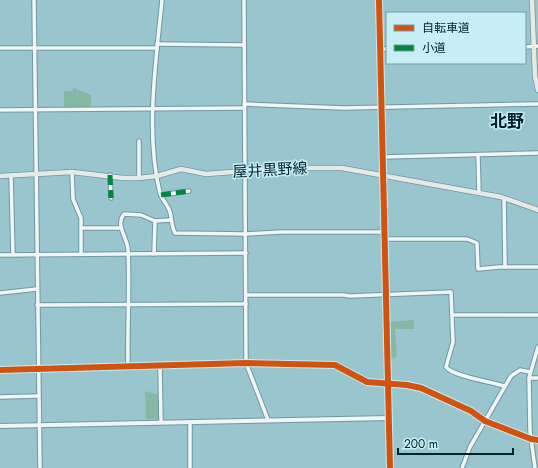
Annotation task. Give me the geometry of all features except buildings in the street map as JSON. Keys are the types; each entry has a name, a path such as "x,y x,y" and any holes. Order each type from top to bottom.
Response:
{"main road":[{"path":"532,0 536,46 535,76 538,90"},
{"name":"屋井黒野線","path":"0,176 72,172 110,175 123,178 139,178 157,176 181,169 206,174 325,167 383,175 504,198 538,210"}],"street":[{"path":"34,0 37,368 40,468"},
{"path":"162,0 157,46 154,109 154,153 161,195 170,212 170,220 175,232 245,234 281,232 385,232"},
{"path":"244,0 246,364 268,420"},
{"path":"379,0 390,468"},
{"path":"0,48 244,45"},
{"path":"526,47 536,46"},
{"path":"381,50 386,49"},
{"path":"0,110 154,109 244,106 344,108 538,104"},
{"path":"139,141 139,178"},
{"path":"383,157 538,153"},
{"path":"478,155 479,193"},
{"path":"72,172 73,199 82,218 81,254"},
{"path":"110,175 111,198"},
{"path":"12,176 13,255"},
{"path":"177,188 177,193"},
{"path":"161,195 189,191"},
{"path":"504,198 505,267"},
{"path":"128,367 128,248 121,228 122,217 124,214 141,214 155,221 170,220"},
{"path":"154,254 155,221"},
{"path":"82,228 121,228"},
{"path":"385,239 467,239 476,242 478,269 538,267"},
{"path":"0,255 246,253"},
{"path":"0,293 37,289"},
{"path":"246,295 386,296 451,292 453,342 446,367 448,370 504,386"},
{"path":"37,305 246,304"},
{"path":"453,315 538,315"},
{"path":"535,468 531,439 529,378 538,348"},
{"path":"0,370 246,364 335,365 368,382 407,385 425,389 471,411 485,420 531,439 538,440"},
{"path":"160,367 161,422"},
{"path":"462,468 470,446 511,376 523,370 530,372"},
{"path":"529,378 538,378"},
{"path":"0,397 38,396"},
{"path":"0,426 389,418"},
{"path":"190,422 190,468"}],"green space":[{"path":"73,88 91,95 91,108 64,107 64,91 73,91"},
{"path":"414,320 414,329 395,329 397,357 390,358 389,322"},
{"path":"145,391 159,395 159,419 146,419"}],"marked path":[{"path":"110,175 111,198"},
{"path":"161,195 189,191"}],"cycle path":[{"path":"379,0 390,468"},
{"path":"0,370 246,363 335,365 367,382 407,385 421,388 471,411 485,421 531,439 538,440"}],"district":[{"name":"北野","path":"507,121"}]}
